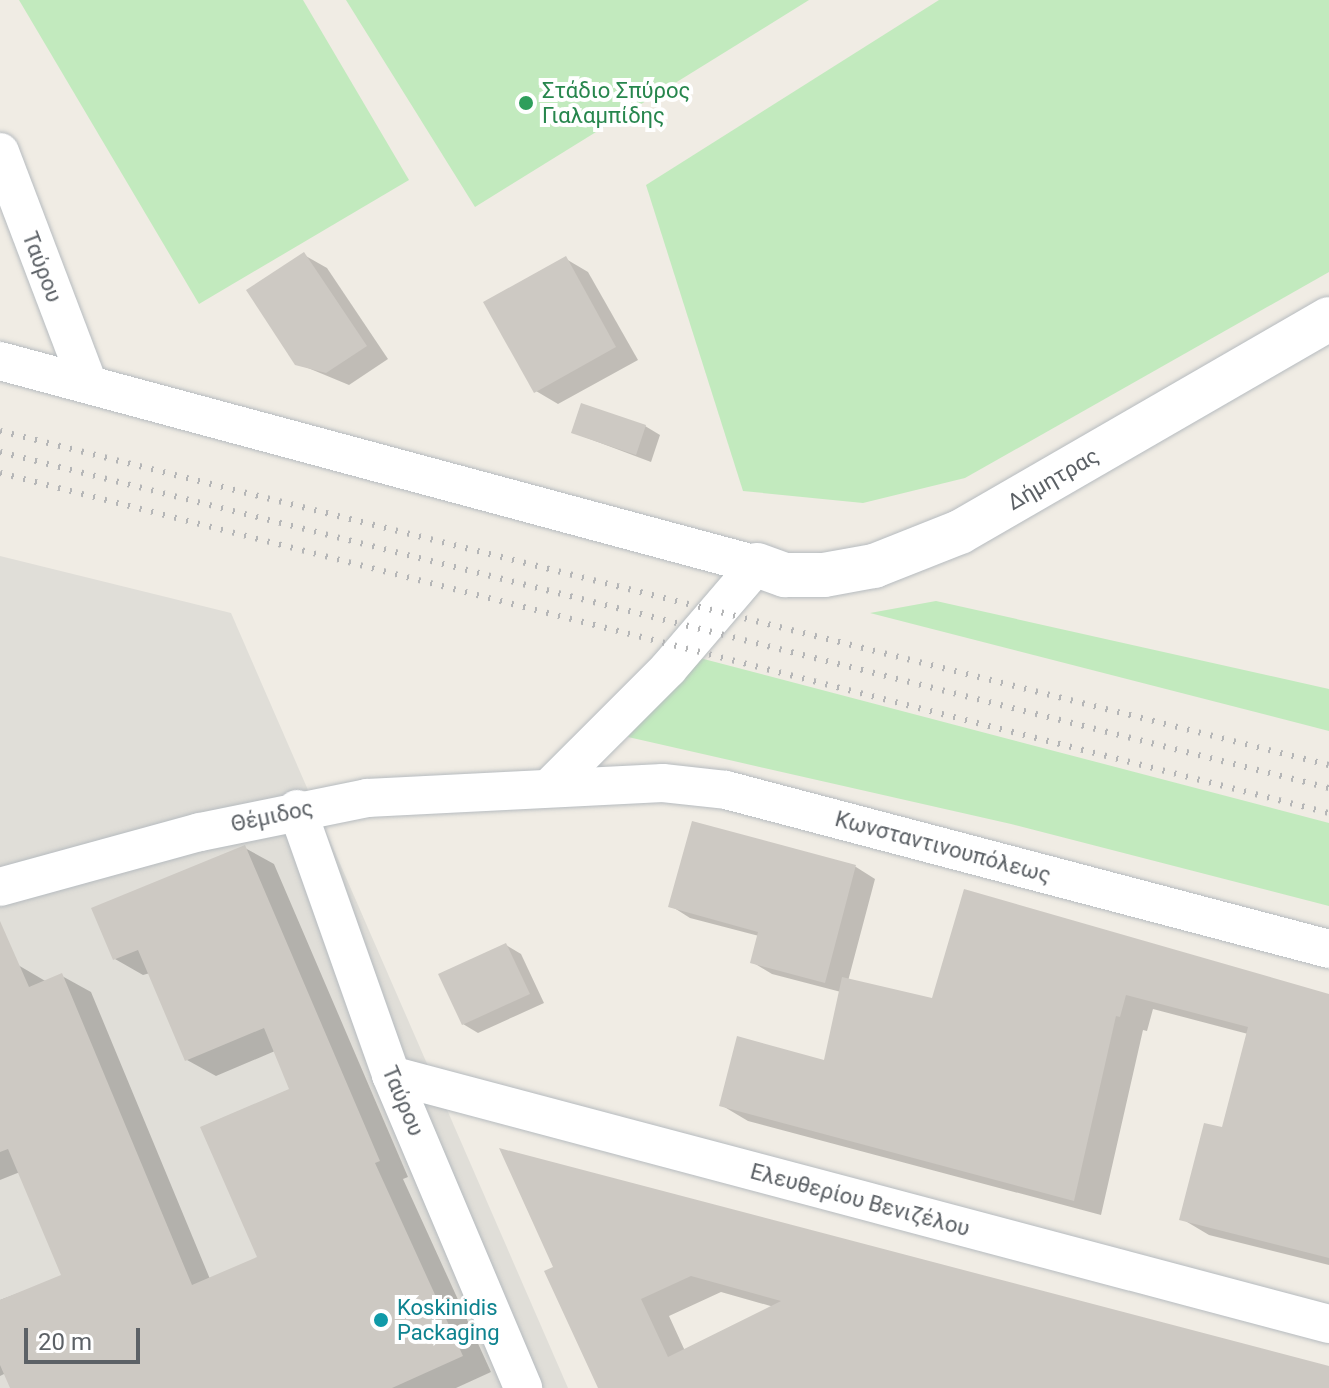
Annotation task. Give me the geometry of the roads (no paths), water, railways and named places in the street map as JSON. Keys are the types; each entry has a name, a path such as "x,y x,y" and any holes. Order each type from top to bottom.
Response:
{"street":[{"name":"Ταύρου","path":"0,152 87,381"},
{"name":"Δήμητρας","path":"757,565 785,575 824,575 874,566 960,532 1329,319"},
{"path":"0,361 87,381 757,565 629,710 551,786"},
{"name":"Κωνσταντινουπόλεως","path":"551,786 663,783 726,790 1329,949"},
{"name":"Θέμιδος","path":"0,887 297,809 367,798 551,786"},
{"name":"Ταύρου","path":"297,809 391,1075 523,1388"},
{"name":"Ελευθερίου Βενιζέλου","path":"391,1075 1329,1324"}],"railway":[{"path":"0,431 1329,765"},
{"path":"0,452 1329,788"},
{"path":"0,473 1329,813"}],"place":[{"name":"Στάδιο Σπύρος Γιαλαμπίδης","path":"526,103"},
{"name":"Koskinidis Packaging","path":"381,1320"}]}
